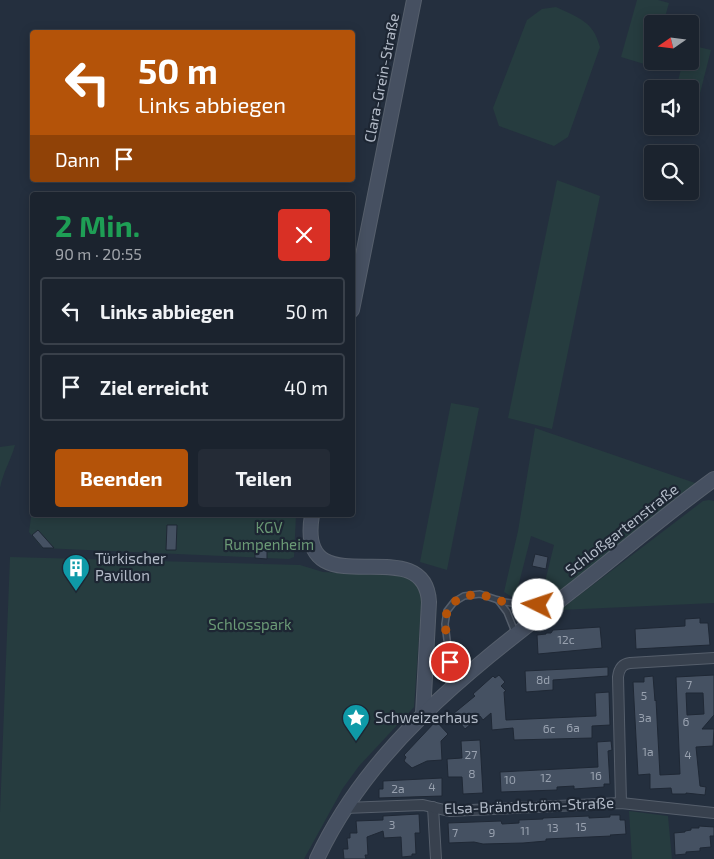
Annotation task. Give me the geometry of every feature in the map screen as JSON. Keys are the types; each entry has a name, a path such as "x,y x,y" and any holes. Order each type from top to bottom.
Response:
{"street":[{"name":"Clara-Grein-Straße","path":"355,295 414,0"},
{"name":"Schloßgartenstraße","path":"317,859 345,808 377,763 423,714 515,634 709,484"},
{"path":"312,517 310,540 315,552 324,561 339,565 409,570 419,576 426,585 429,602 423,714"},
{"path":"621,803 619,671 625,664 630,663 714,658"},
{"name":"Elsa-Brändström-Straße","path":"345,808 423,804 449,811 621,803 714,813"},
{"path":"434,807 436,859"}],"lane":[{"path":"453,686 445,624 447,611 454,602 470,595 482,595 498,600 534,605 558,602"},
{"path":"498,600 509,615 515,634"}],"green space":[{"path":"637,0 658,0 669,3 666,15 644,15 644,64 621,57"},
{"path":"556,7 584,21 593,31 600,47 568,137 554,146 499,126 493,108 527,20 542,9"},
{"path":"699,47 711,50 699,97 699,80 678,80 681,70 699,70"},
{"path":"557,180 600,196 552,429 508,418"},
{"path":"451,403 479,408 447,570 420,562"},
{"path":"535,428 698,484 555,596 540,602 554,545 531,536 515,599 504,592 518,531"},
{"path":"15,445 3,477 0,488 0,447"},
{"path":"703,501 714,501 714,603 560,610"},
{"name":"KGV Rumpenheim","path":"31,517 296,517 294,557 289,559 42,548 29,532"},
{"name":"Schlosspark","path":"10,557 300,565 323,572 402,576 413,581 422,593 414,707 359,766 343,788 304,859 0,859 0,813"},
{"path":"629,811 668,816 672,859 632,859"}],"building":[{"path":"167,525 177,525 176,550 166,550"},
{"path":"38,530 54,548 43,548 32,535"},
{"path":"255,547 267,548 267,559 255,558"},
{"path":"535,554 548,557 546,569 532,566"},
{"path":"700,618 700,623 708,623 710,645 636,649 635,629 685,626 685,619"},
{"path":"600,627 602,648 538,654 537,635 551,633 553,630"},
{"path":"608,667 608,676 553,680 553,690 526,692 525,671"},
{"path":"499,675 505,682 501,686 506,691 504,692 506,720 596,716 595,693 609,692 610,725 592,726 592,738 514,740 513,728 492,730 491,713 483,720 480,716 465,729 453,714 475,696 473,694 493,676 495,678"},
{"path":"714,675 714,715 702,729 714,729 713,746 696,747 700,786 706,787 705,795 672,794 671,788 650,789 650,774 638,775 633,682 644,682 644,677 653,676 660,775 680,774 676,677","holes":["686,693 703,693 704,714 687,715"]},
{"path":"436,721 448,734 441,741 442,760 427,761 412,768 404,761 406,757 404,755"},
{"path":"480,740 483,793 463,794 462,777 448,777 447,759 462,758 461,741"},
{"path":"611,741 612,750 608,751 610,784 604,784 604,787 574,789 574,786 557,787 557,790 501,792 500,772 598,767 597,742"},
{"path":"442,778 442,796 379,798 379,789 383,789 383,781"},
{"path":"419,814 420,833 415,833 416,854 402,857 401,837 384,838 383,831 367,837 368,855 365,855 366,859 344,859 343,849 348,849 347,838 350,838 350,833 357,833 356,821 383,820 383,816"},
{"path":"610,815 620,815 620,820 625,820 626,834 546,839 546,841 523,843 449,843 448,823 501,821 502,824 543,818 589,816 589,818 610,817"},
{"path":"699,826 714,827 714,836 710,836 711,847 700,848 700,851 675,855 674,833 685,832 691,830 691,828 699,828"}],"place":[{"name":"Türkischer Pavillon","path":"76,592"},
{"name":"Schweizerhaus","path":"356,742"}],"route":[{"path":"450,662 445,615 449,606 454,602 464,596 480,594 504,602 538,605"}]}
